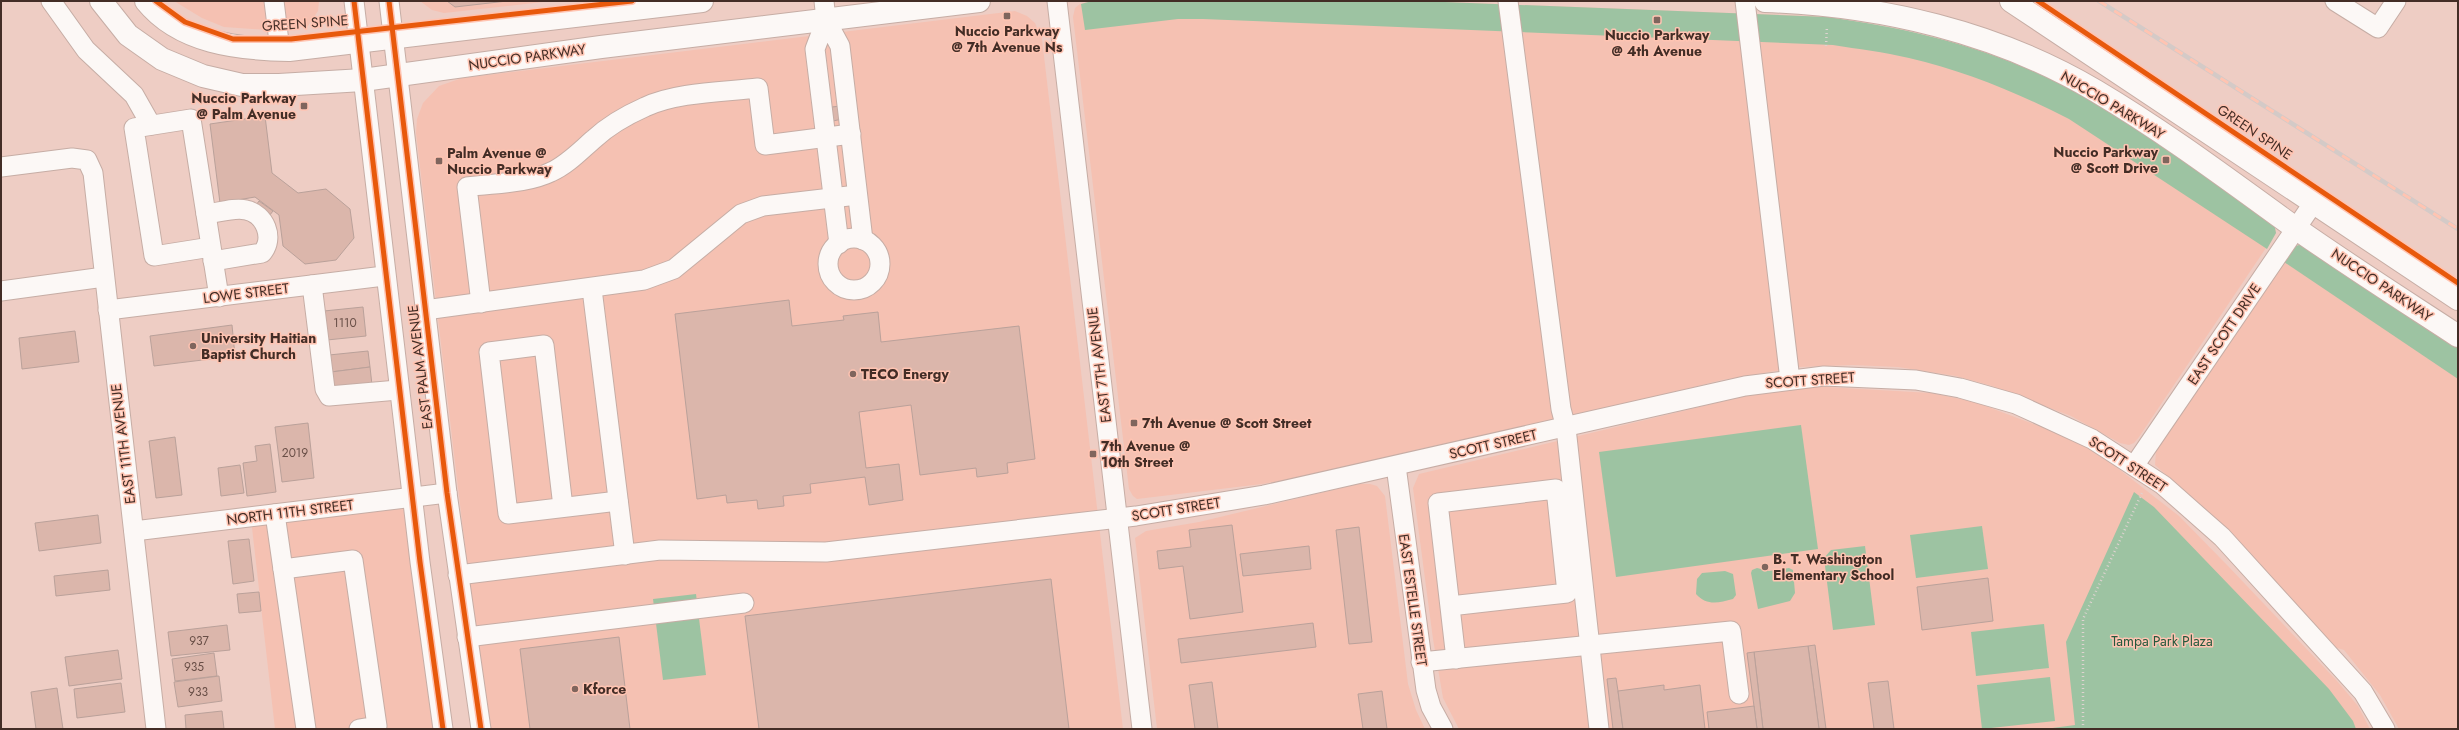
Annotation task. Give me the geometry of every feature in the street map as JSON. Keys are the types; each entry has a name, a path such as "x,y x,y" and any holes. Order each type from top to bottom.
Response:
{"main road":[{"name":"NUCCIO PARKWAY","path":"101,1 128,34 162,60 203,76 242,85 363,80 601,47 825,10 979,1"},
{"path":"146,1 154,11 188,35 228,44 280,50 358,43 597,8 702,1"},
{"name":"NUCCIO PARKWAY","path":"1765,1 1891,14 1971,36 2030,58 2102,95 2198,157 2296,228 2458,336"},
{"name":"NUCCIO PARKWAY","path":"2011,1 2458,299"}],"street":[{"path":"51,1 86,50 134,95 151,125"},
{"path":"274,1 280,50"},
{"name":"EAST PALM AVENUE","path":"354,1 384,276 443,729"},
{"name":"EAST PALM AVENUE","path":"389,1 399,75 447,493 481,729"},
{"name":"EAST 7TH AVENUE","path":"1057,1 1116,518 1142,729"},
{"path":"1508,1 1560,401 1566,428 1599,729"},
{"path":"1745,1 1790,380"},
{"path":"2335,1 2378,28 2396,1"},
{"path":"825,10 840,46 863,240"},
{"path":"825,10 815,49 839,244"},
{"path":"818,73 843,70"},
{"path":"481,303 467,187 529,179 551,172 575,156 595,138 617,122 646,106 674,99 758,88 765,145 851,134"},
{"path":"206,214 245,209 253,213 266,225 269,235 268,246 262,253 212,254 154,256 134,128 191,119 212,254 219,296"},
{"name":"EAST 11TH AVENUE","path":"1,167 72,158 86,160 93,172 156,729"},
{"path":"425,310 592,289 644,280 674,269 736,218 763,206 858,195"},
{"name":"EAST SCOTT DRIVE","path":"2134,466 2314,202"},
{"path":"852,238 863,240 874,248 880,263 875,280 861,289 844,288 831,276 828,260 831,252 839,244 852,238"},
{"name":"LOWE STREET","path":"108,310 384,276"},
{"path":"1,291 104,277"},
{"path":"312,285 325,390 329,396 398,390"},
{"path":"592,289 625,555"},
{"path":"564,507 544,345 489,352 508,514 618,501"},
{"name":"SCOTT STREET","path":"458,575 660,550 826,552 1116,518 1264,495 1566,428 1745,386 1824,376 1869,376 1916,380 1960,388 2016,404 2054,420 2092,439 2163,485 2222,537 2363,692 2385,729"},
{"name":"EAST ESTELLE STREET","path":"1396,466 1421,662 1431,707 1443,729"},
{"path":"1450,606 1567,593 1556,489 1438,503 1456,659"},
{"name":"NORTH 11TH STREET","path":"134,531 447,493"},
{"path":"275,514 306,729"},
{"path":"282,570 353,560 377,726 359,729"},
{"path":"467,637 744,603"},
{"path":"1421,662 1731,631 1739,694"}],"path":[{"path":"1826,46 1828,25"},
{"path":"2083,729 2083,619 2142,491"}],"shaded area":[{"path":"174,1 319,1 318,11 308,26 267,30 224,27 202,18"},
{"path":"420,1 552,1 444,13 432,10"},
{"path":"1092,1 1420,1 1828,17 1966,45 2024,67 2166,149 2274,223 2276,233 2139,437 2134,443 2129,445 2120,443 2071,416 1992,386 1956,376 1898,367 1852,365 1799,367 1722,380 1554,421 1419,449 1375,462 1322,474 1262,484 1137,499 1133,496 1129,489 1073,17 1075,8 1080,4"},
{"name":"TECO Energy","path":"1015,11 1027,16 1035,23 1042,39 1123,729 491,729 481,669 464,538 416,133 417,119 423,103 439,86 462,78"},
{"path":"2296,246 2458,346 2458,729 2399,729 2380,695 2344,650 2331,646 2286,593 2209,513 2155,465 2156,451"},
{"name":"B. T. Washington Elementary School","path":"1826,387 1931,393 1975,402 2047,429 2087,448 2115,466 2179,516 2337,681 2358,706 2370,729 1459,729 1443,698 1433,639 1413,488 1419,474 1758,393 1783,388"},
{"path":"1358,484 1370,484 1377,486 1385,496 1408,684 1416,710 1425,729 1157,729 1135,538 1146,531 1199,522"},
{"path":"408,500 440,729 275,729 251,519"}],"green space":[{"path":"1092,1 1420,1 1828,17 1879,25 1975,49 2023,67 2057,82 2121,119 2183,159 2274,223 2276,233 2267,249 2069,119 2030,100 1971,76 1930,63 1890,54 1833,45 1203,19 1178,19 1085,30 1081,4"},
{"path":"2302,244 2458,346 2458,379 2284,262 2296,246"},
{"path":"1801,425 1818,549 1616,577 1599,452"},
{"name":"Tampa Park Plaza","path":"2134,492 2154,507 2329,689 2353,721 2356,729 2045,729 2075,725 2066,642"},
{"path":"1982,526 1988,569 1916,578 1910,535"},
{"path":"1865,546 1875,625 1833,630 1824,558 1831,550"},
{"path":"1757,568 1769,571 1789,568 1793,570 1795,593 1790,601 1758,609 1751,573 1752,570"},
{"path":"1725,571 1733,574 1736,595 1733,599 1709,602 1700,598 1696,594 1697,579 1702,573"},
{"path":"696,594 706,675 663,680 653,599"},
{"path":"2044,624 2049,668 1976,676 1971,632"},
{"path":"2050,677 2055,721 1982,729 1977,685"}],"building":[{"path":"447,1 507,1 455,7"},
{"path":"841,106 842,119 833,121 832,107"},
{"path":"265,116 272,173 298,193 326,189 350,209 354,238 336,260 305,264 283,246 279,215 255,197 220,203 210,124"},
{"path":"259,201 273,211 259,229 246,219"},
{"name":"TECO Energy","path":"789,300 792,326 844,320 843,316 878,312 881,342 1019,326 1035,459 1007,463 1008,473 977,477 976,468 920,475 911,405 859,412 866,468 899,464 903,500 869,505 865,477 810,484 811,493 783,496 784,506 758,509 757,500 727,503 726,495 697,499 675,314"},
{"path":"363,307 366,336 327,340 324,311"},
{"name":"University Haitian Baptist Church","path":"232,325 235,356 154,366 150,336"},
{"path":"75,331 79,362 22,369 19,338"},
{"path":"368,351 370,367 331,372 329,355"},
{"path":"370,367 372,385 333,389 331,372"},
{"path":"308,423 314,478 282,482 275,427"},
{"path":"175,437 182,495 156,498 149,441"},
{"path":"270,444 276,492 247,496 243,463 257,461 255,446"},
{"path":"240,465 244,493 221,496 218,468"},
{"path":"98,515 101,543 39,551 35,523"},
{"path":"1232,525 1243,612 1190,619 1183,566 1159,569 1157,551 1191,547 1189,530"},
{"path":"1359,527 1372,642 1349,644 1336,530"},
{"path":"249,539 254,581 233,584 228,541"},
{"path":"1309,546 1311,569 1243,576 1240,554"},
{"path":"108,570 110,590 56,596 54,576"},
{"path":"1988,578 1993,621 1922,630 1917,587"},
{"path":"1051,579 1069,729 759,729 745,616"},
{"path":"259,592 261,611 239,613 237,594"},
{"path":"1313,623 1316,647 1181,663 1178,639"},
{"path":"227,625 230,650 171,656 168,632"},
{"name":"Kforce","path":"619,637 630,729 530,729 520,649"},
{"path":"1815,645 1826,729 1819,729 1808,646"},
{"path":"1808,646 1819,729 1763,729 1754,652"},
{"path":"118,650 122,679 69,686 65,657"},
{"path":"1754,652 1763,729 1757,729 1747,653"},
{"path":"214,653 217,676 175,681 172,659"},
{"path":"219,676 222,701 178,707 174,682"},
{"path":"1616,678 1623,729 1613,729 1607,679"},
{"path":"1888,681 1894,729 1874,729 1868,683"},
{"path":"1212,682 1218,729 1195,729 1189,685"},
{"path":"121,683 125,712 77,718 74,689"},
{"path":"1664,685 1664,690 1700,685 1705,729 1623,729 1618,691"},
{"path":"57,688 63,729 36,729 31,692"},
{"path":"1382,691 1387,729 1363,729 1358,694"},
{"path":"1754,706 1757,729 1709,729 1707,712"},
{"path":"222,711 224,729 186,729 185,715"}],"railway":[{"path":"2099,1 2458,229"}],"cycle path":[{"name":"GREEN SPINE","path":"156,1 185,22 233,39 291,39 632,1"},
{"name":"GREEN SPINE","path":"354,1 420,562 443,729"},
{"path":"389,1 447,493 481,729"},
{"name":"GREEN SPINE","path":"2038,1 2458,283"}],"place":[{"name":"Nuccio Parkway @ 7th Avenue Ns","path":"1007,16"},
{"name":"Nuccio Parkway @ 4th Avenue","path":"1657,20"},
{"name":"Nuccio Parkway @ Palm Avenue","path":"304,106"},
{"name":"Nuccio Parkway @ Scott Drive","path":"2166,160"},
{"name":"Palm Avenue @ Nuccio Parkway","path":"439,161"},
{"name":"University Haitian Baptist Church","path":"193,346"},
{"name":"TECO Energy","path":"853,374"},
{"name":"7th Avenue @ Scott Street","path":"1134,423"},
{"name":"7th Avenue @ 10th Street","path":"1093,454"},
{"name":"B. T. Washington Elementary School","path":"1765,567"},
{"name":"Kforce","path":"575,689"}]}
